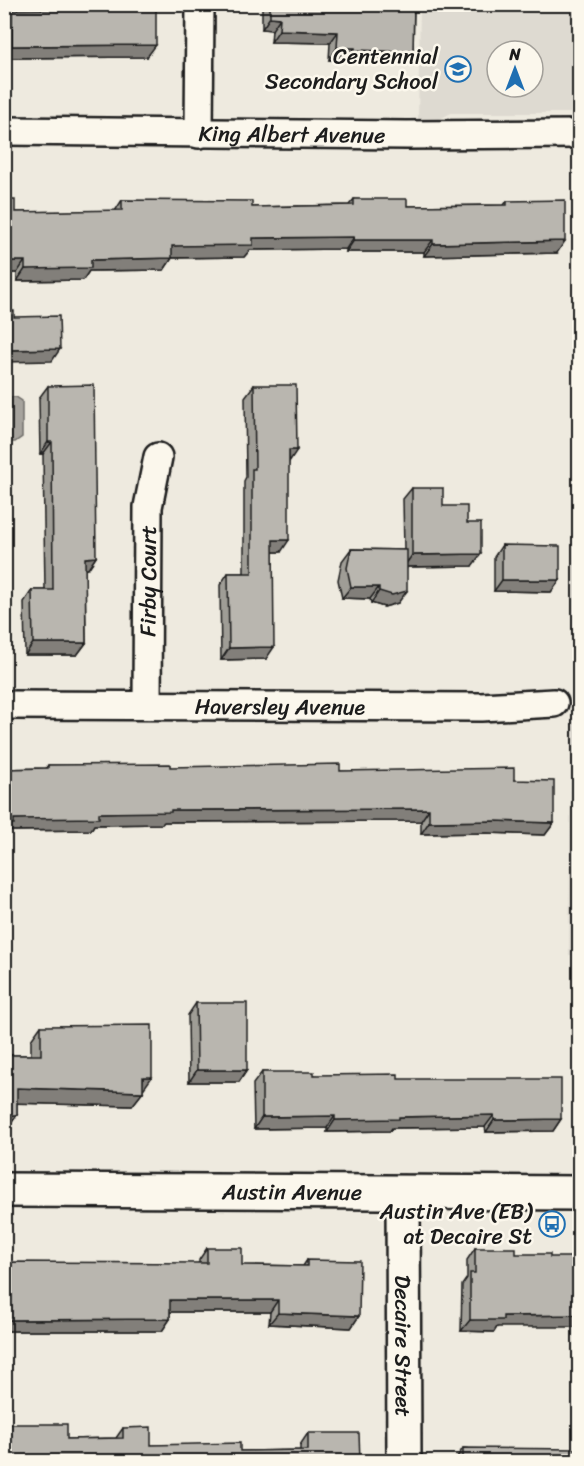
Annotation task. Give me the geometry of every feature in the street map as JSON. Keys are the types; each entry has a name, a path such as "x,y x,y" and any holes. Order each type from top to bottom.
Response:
{"main road":[{"name":"Austin Avenue","path":"4,1190 403,1194 579,1193"},
{"name":"Decaire Street","path":"403,1194 404,1461"}],"street":[{"path":"199,134 200,4"},
{"name":"King Albert Avenue","path":"4,131 199,134 579,134"},
{"name":"Firby Court","path":"147,705 148,507 158,457"},
{"name":"Haversley Avenue","path":"4,705 481,706 554,703"}],"shaded area":[{"name":"Centennial Secondary School","path":"420,5 579,5 579,113 451,113 436,121 418,121"},
{"path":"577,165 580,165 579,955 569,955"},
{"path":"8,397 16,397 22,401 22,437 15,442 9,442 5,438 5,400"}],"building":[{"path":"94,4 121,4 121,9 156,9 156,45 12,46 12,10 94,9"},
{"path":"270,4 414,4 413,52 337,48 338,32 279,30 280,18 270,17"},
{"path":"354,199 407,199 407,206 507,205 507,201 565,200 565,241 433,244 433,240 354,240 354,237 253,238 253,245 172,246 172,258 91,260 91,268 25,269 25,261 4,261 4,200 15,200 15,212 122,210 122,200 252,201 252,207 354,205"},
{"path":"4,311 14,311 14,317 59,316 60,349 4,350"},
{"path":"94,385 96,557 85,558 86,643 33,643 32,590 53,590 52,442 48,442 48,386"},
{"path":"254,385 296,385 297,450 289,450 289,540 273,540 274,647 229,648 228,573 252,573 252,469 255,469"},
{"path":"412,488 443,488 443,506 467,506 467,523 481,523 481,554 412,555"},
{"path":"502,545 560,546 560,580 502,580"},
{"path":"351,549 407,550 407,591 392,595 379,591 379,587 351,587 347,568"},
{"path":"170,764 170,767 340,764 340,771 514,768 514,780 554,781 554,823 429,822 429,809 171,810 171,812 99,813 99,818 14,819 14,824 4,824 4,769 48,768 48,765"},
{"path":"196,1003 247,1003 247,1070 197,1070"},
{"path":"152,1025 152,1077 143,1077 143,1092 17,1088 17,1115 4,1115 4,1055 41,1055 41,1026"},
{"path":"262,1072 314,1072 314,1075 398,1074 398,1079 561,1079 561,1119 494,1120 494,1115 335,1120 335,1116 262,1117"},
{"path":"207,1248 242,1248 242,1265 307,1266 307,1260 360,1261 359,1316 278,1313 278,1300 170,1300 170,1319 4,1320 4,1262 207,1263"},
{"path":"475,1248 516,1248 516,1254 579,1257 579,1315 503,1316 503,1320 470,1320 470,1273 475,1273"},
{"path":"4,1412 6,1412 6,1424 67,1424 67,1439 123,1438 123,1428 151,1427 151,1445 240,1443 240,1451 308,1450 308,1433 359,1433 360,1461 4,1461"},
{"path":"463,1448 579,1449 579,1461 463,1461"}],"place":[{"name":"Centennial Secondary School","path":"458,69"},
{"name":"Austin Ave (EB) at Decaire St","path":"552,1224"}]}
